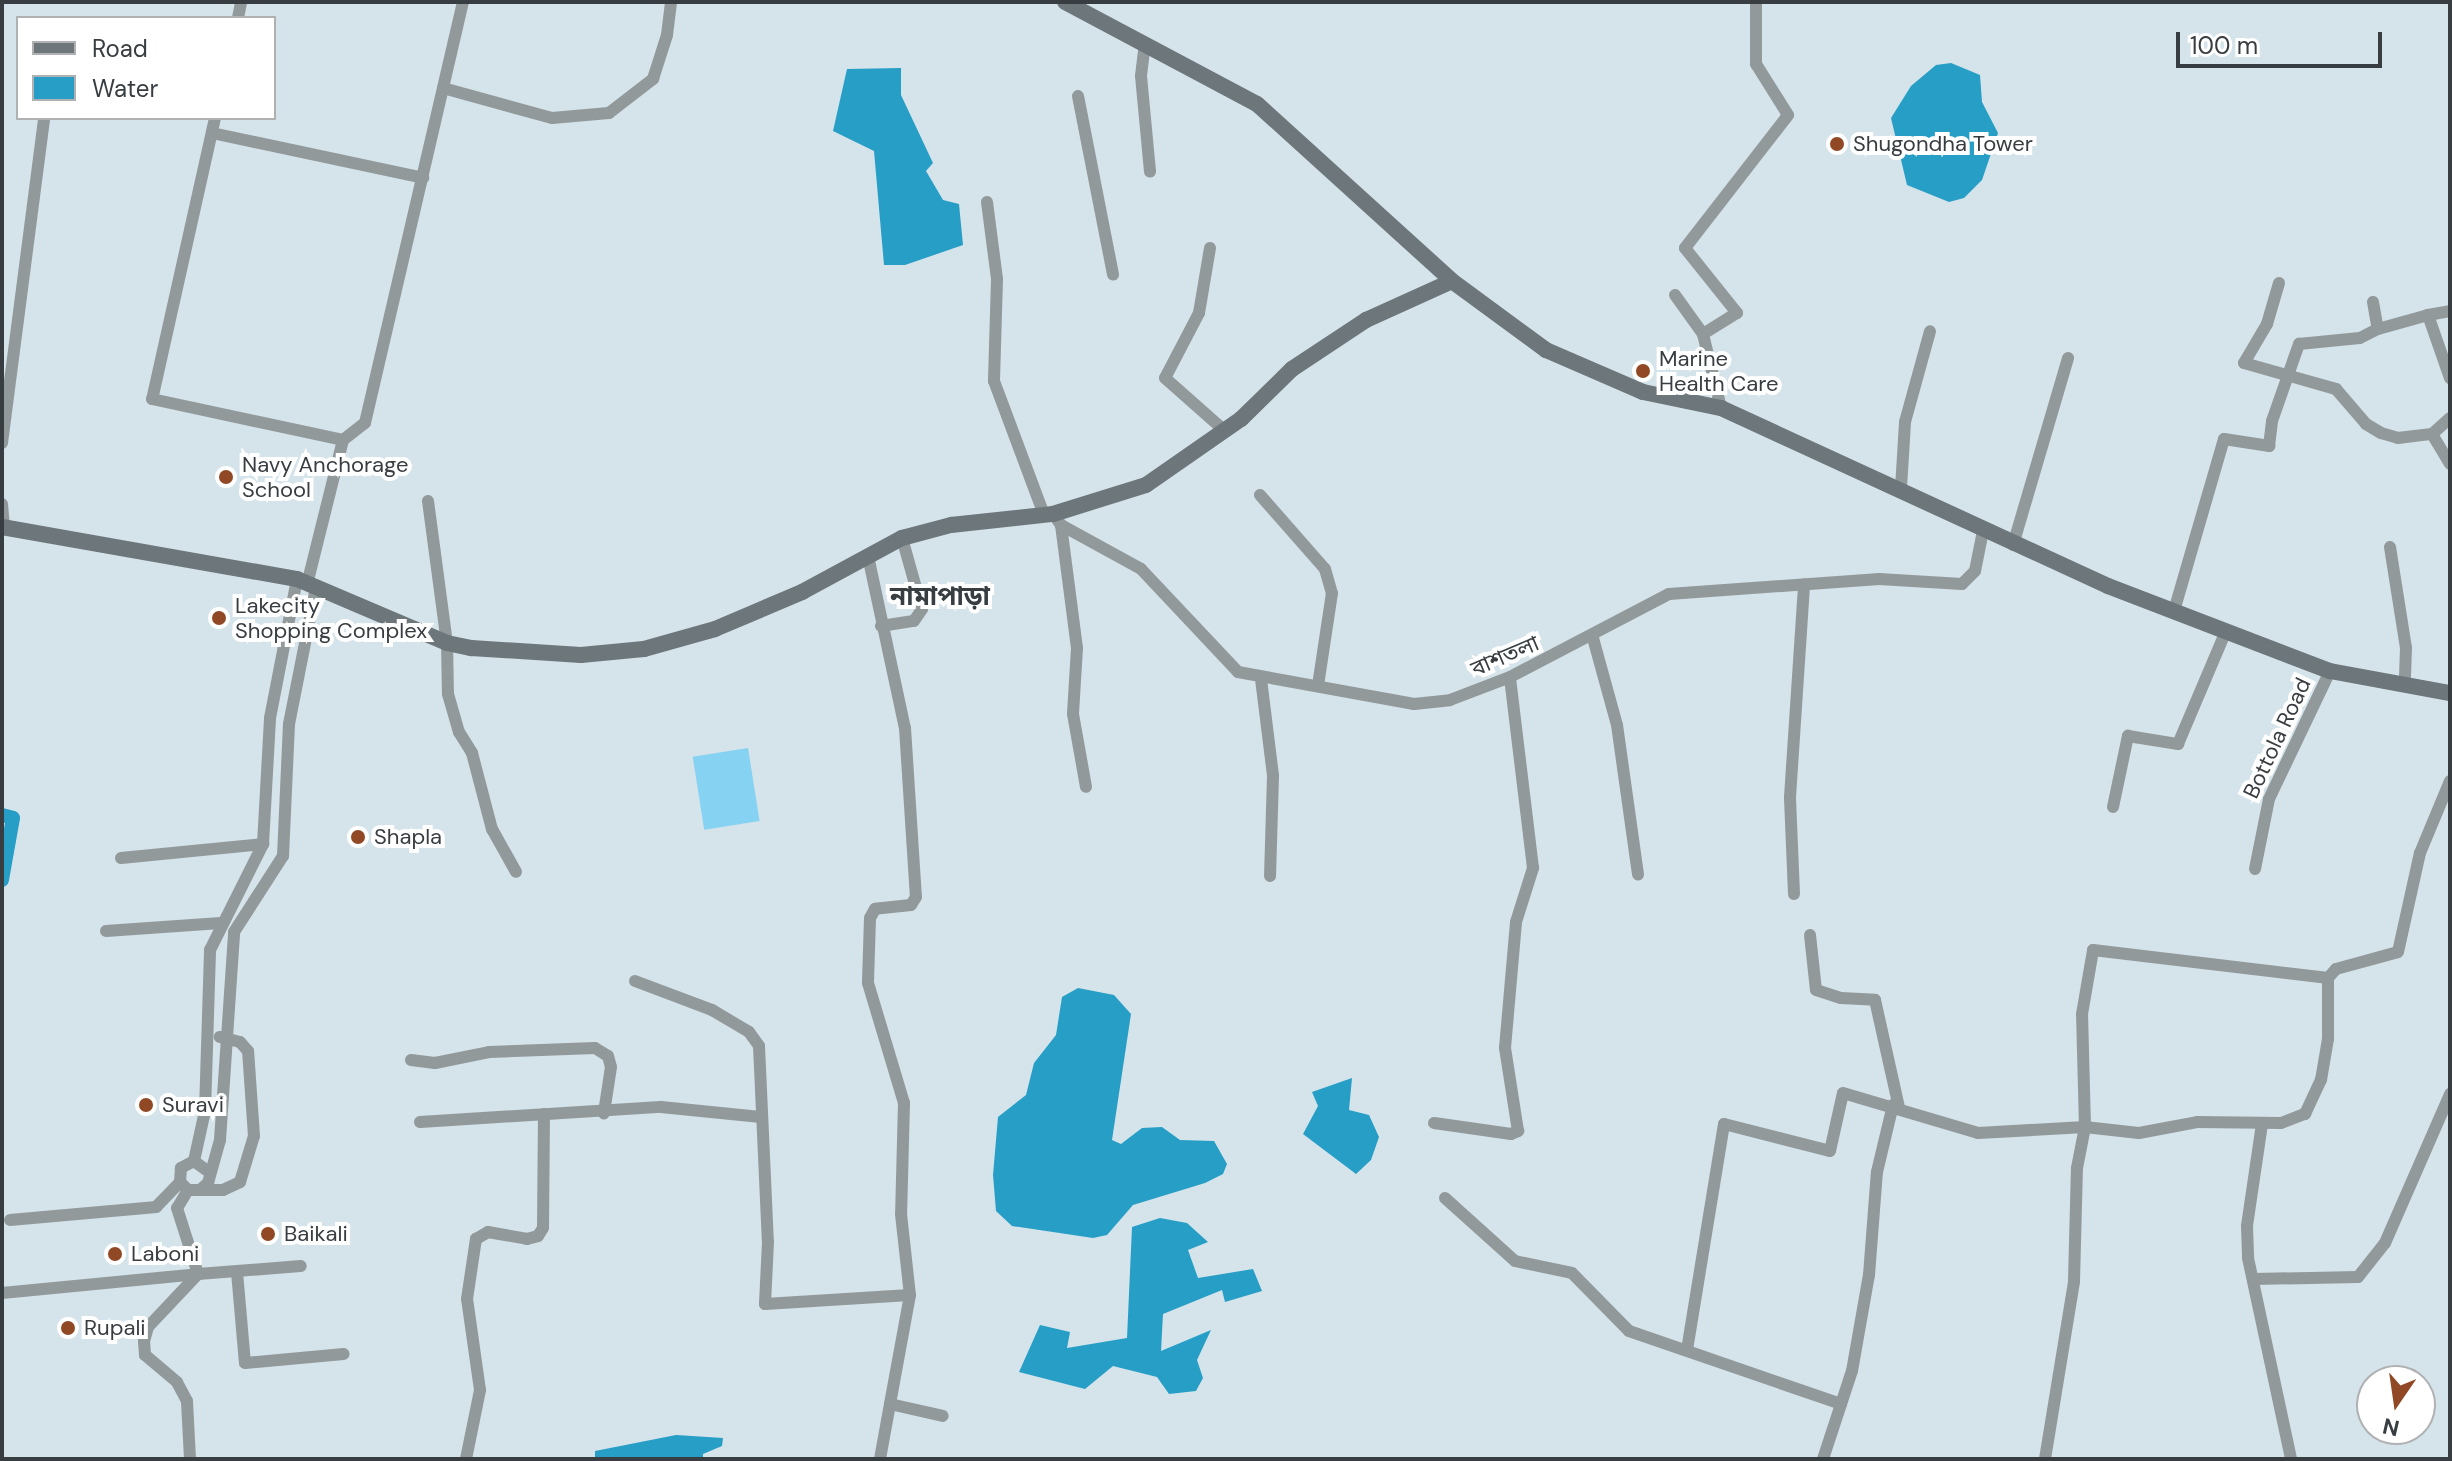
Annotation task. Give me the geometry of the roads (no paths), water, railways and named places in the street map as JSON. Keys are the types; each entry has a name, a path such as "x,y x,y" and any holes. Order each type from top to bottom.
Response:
{"street":[{"path":"189,1187 181,1168 194,1161 202,1139 209,1037 210,950 263,844 270,718 343,440 365,423 463,2"},
{"path":"443,88 552,118 573,120 609,113 653,79 667,35 671,2"},
{"path":"1065,2 1257,104 1452,281 1546,350 1643,392 1721,408 1901,488 2013,545 2330,671 2450,693"},
{"path":"1703,334 1737,313 1685,248 1788,115 1756,64 1756,2"},
{"path":"1145,43 1141,76 1150,172"},
{"path":"1078,96 1113,275"},
{"path":"2,443 44,120"},
{"path":"215,120 152,399 343,440"},
{"path":"212,133 423,178"},
{"path":"987,202 997,279 994,381 1053,518 1077,648 1073,714 1086,787"},
{"path":"1210,248 1199,313 1165,378 1225,431"},
{"path":"2,504 3,527 307,584 447,643 520,654 644,649 715,629 902,538 951,525 1053,518 1146,485 1225,431 1292,369 1366,320 1452,281"},
{"path":"2279,283 2267,324 2244,363 2336,389 2366,424 2398,438 2432,434 2450,418"},
{"path":"1675,295 1703,334 1721,408"},
{"path":"2373,302 2378,329"},
{"path":"2174,611 2224,439 2269,446 2272,421 2299,344 2360,338 2378,329 2450,311"},
{"path":"2428,315 2450,378"},
{"path":"1901,488 1905,422 1930,331"},
{"path":"2013,545 2068,358"},
{"path":"2432,434 2450,464"},
{"path":"1260,495 1325,569 1332,593 1318,686"},
{"path":"428,501 447,643 448,694 459,732 472,753 492,829 516,872"},
{"name":"বাশতলা","path":"1053,518 1141,569 1177,603 1215,653 1238,672 1261,679 1414,704 1450,700 1510,677 1593,638 1669,594 1879,579 1962,584 1975,571 1983,531"},
{"path":"881,626 914,621 922,609 902,538"},
{"path":"2390,547 2406,648 2405,683"},
{"path":"868,556 905,728 916,897 911,905 875,909 870,918 868,983 904,1103 901,1214 910,1295 880,1459"},
{"path":"10,1220 156,1207 189,1187 208,1183 220,1140 234,932 283,856 289,724 307,584"},
{"path":"1794,894 1790,797 1804,584"},
{"path":"2113,807 2128,736 2178,744 2226,631"},
{"path":"1593,638 1617,725 1638,875"},
{"name":"Bottola Road","path":"2255,869 2269,799 2330,671"},
{"path":"1434,1123 1511,1134 1518,1131 1505,1048 1516,922 1533,868 1510,677"},
{"path":"1261,679 1273,776 1270,876"},
{"path":"270,718 289,724"},
{"path":"267,781 285,781"},
{"path":"1687,1350 1724,1124 1830,1151 1842,1094 1896,1106 1978,1133 2085,1127 2139,1133 2197,1122 2262,1124 2305,1114 2321,1080 2328,1039 2328,978 2336,969 2398,952 2420,853 2450,781"},
{"path":"121,858 263,844"},
{"path":"245,877 264,886"},
{"path":"106,931 221,923"},
{"path":"1810,935 1816,990 1875,1000 1896,1106 1877,1172 1869,1275 1852,1371 1823,1459"},
{"path":"2045,1459 2068,1338 2077,1168 2085,1127 2082,1014 2093,950 2328,978"},
{"path":"635,981 712,1010 749,1032 759,1046 768,1242 765,1304 910,1295"},
{"path":"189,1187 223,1190 240,1182 250,1160 248,1051 227,1037 209,1037"},
{"path":"411,1060 435,1063 489,1052 595,1048 608,1056 611,1067 604,1113"},
{"path":"2254,1279 2358,1277 2385,1243 2450,1094"},
{"path":"420,1122 604,1113 661,1107 761,1117"},
{"path":"466,1459 480,1390 467,1299 476,1239 488,1232 527,1239 538,1236 543,1228 544,1114"},
{"path":"2262,1124 2247,1226 2254,1279 2291,1459"},
{"path":"194,1161 209,1172"},
{"path":"189,1187 177,1208 198,1274"},
{"path":"1445,1198 1515,1261 1572,1273 1629,1331 1841,1404"},
{"path":"2,1293 301,1266"},
{"path":"237,1272 245,1363 344,1354"},
{"path":"190,1459 187,1401 177,1382 145,1355 144,1341 148,1327 198,1274"},
{"path":"890,1404 943,1416"}],"water":[{"path":"1951,63 1980,75 1982,102 1998,133 1982,180 1964,198 1949,202 1907,185 1891,118 1911,86 1936,65"},
{"path":"901,68 901,95 933,163 926,171 943,200 959,204 963,245 905,265 884,265 874,151 833,131 847,69"},
{"path":"1078,988 1114,995 1131,1014 1112,1140 1121,1144 1142,1128 1162,1127 1180,1140 1214,1141 1227,1164 1223,1174 1205,1183 1133,1205 1107,1235 1093,1238 1012,1226 996,1211 993,1175 998,1117 1026,1095 1034,1063 1056,1035 1062,997"},
{"path":"1352,1078 1349,1110 1369,1115 1379,1137 1371,1160 1356,1174 1303,1134 1318,1106 1312,1092"},
{"path":"1160,1218 1187,1223 1208,1242 1188,1250 1198,1278 1253,1269 1262,1291 1225,1302 1222,1290 1163,1314 1161,1351 1211,1330 1197,1360 1203,1378 1196,1391 1169,1394 1157,1377 1113,1366 1085,1389 1019,1372 1040,1325 1070,1332 1067,1348 1127,1338 1132,1227"},
{"path":"676,1435 723,1438 722,1446 703,1454 703,1459 595,1459 595,1451"}],"waterway":[{"path":"2,815 13,818 2,880"}],"place":[{"name":"Shugondha Tower","path":"1837,144"},
{"name":"Marine Health Care","path":"1643,371"},
{"name":"Navy Anchorage School","path":"226,477"},
{"name":"Lakecity Shopping Complex","path":"219,618"},
{"name":"Shapla","path":"358,837"},
{"name":"Suravi","path":"146,1105"},
{"name":"Baikali","path":"268,1234"},
{"name":"Laboni","path":"115,1254"},
{"name":"Rupali","path":"68,1328"}],"district":[{"name":"নামাপাড়া","path":"940,597"}]}
